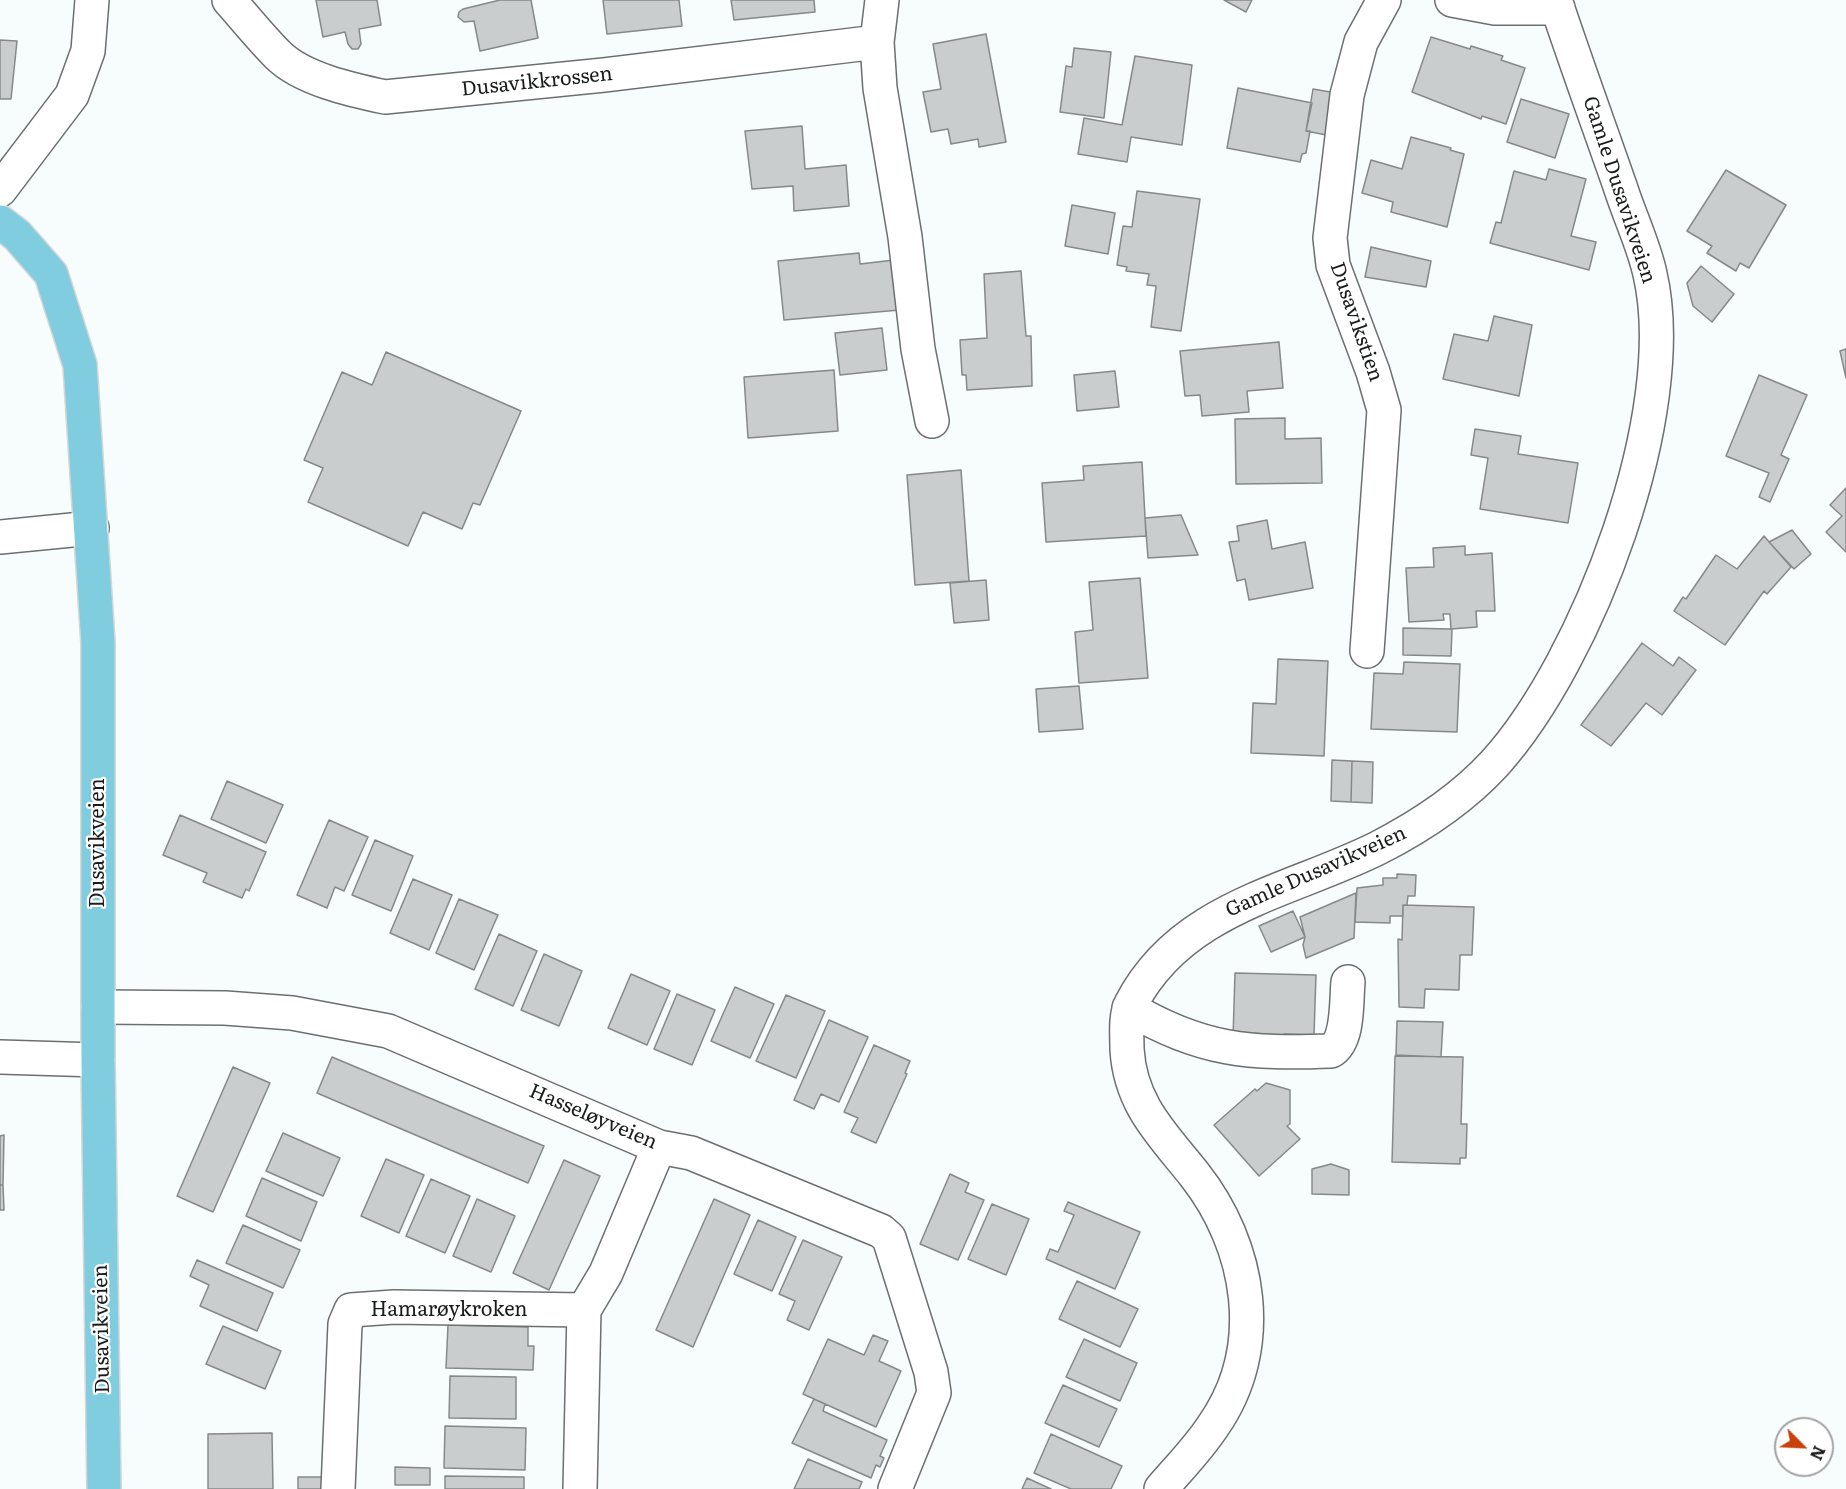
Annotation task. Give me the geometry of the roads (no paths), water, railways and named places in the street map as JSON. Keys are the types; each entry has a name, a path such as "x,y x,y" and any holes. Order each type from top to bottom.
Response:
{"main road":[{"name":"Dusavikveien","path":"0,222 17,235 51,274 80,365 98,643 98,1060 104,1489"}],"street":[{"path":"0,190 72,95 88,51 92,0"},
{"name":"Dusavikkrossen","path":"229,0 280,57 314,76 352,90 384,97 604,75 877,42"},
{"path":"882,0 877,42 880,88 905,237 918,349 932,422"},
{"name":"Dusavikstien","path":"1367,651 1384,410 1373,372 1333,265 1330,238 1347,95 1361,42 1384,0"},
{"path":"1452,0 1495,8 1557,4"},
{"name":"Gamle Dusavikveien","path":"1129,1008 1170,953 1217,916 1260,895 1319,874 1376,849 1425,823 1456,799 1495,763 1525,724 1558,667 1593,597 1626,512 1641,458 1653,397 1658,349 1650,275 1557,4"},
{"path":"0,537 92,528"},
{"path":"1161,1489 1214,1426 1229,1400 1241,1369 1249,1321 1244,1276 1229,1233 1213,1202 1195,1175 1152,1123 1135,1089 1128,1060 1129,1008 1176,1034 1211,1045 1249,1052 1331,1051 1338,1047 1342,1037 1348,982"},
{"name":"Hasseløyveien","path":"98,1007 225,1008 292,1013 388,1031 659,1147 691,1153 865,1223 889,1238 931,1372 934,1393 895,1489"},
{"path":"0,1057 98,1060"},
{"path":"580,1489 584,1310 606,1273 659,1147"},
{"name":"Hamarøykroken","path":"338,1489 345,1324 351,1310 394,1307 584,1310"}]}
